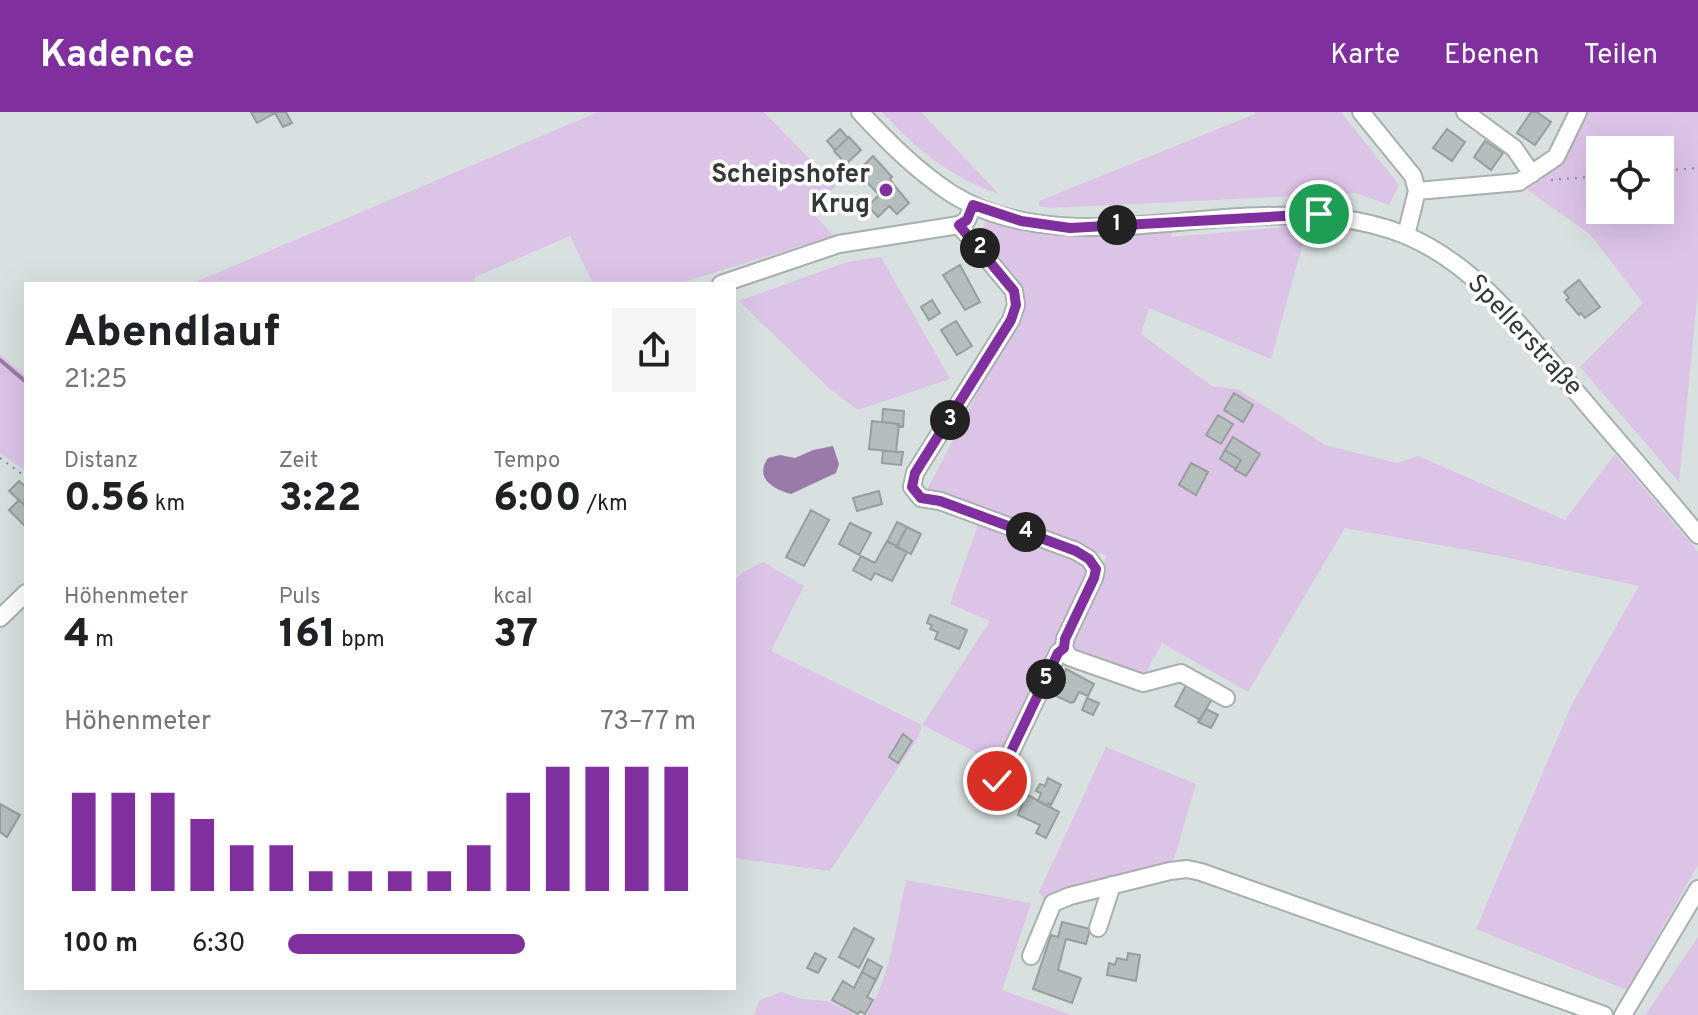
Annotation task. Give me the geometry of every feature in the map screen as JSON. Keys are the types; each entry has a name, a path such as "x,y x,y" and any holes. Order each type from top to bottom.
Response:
{"street":[{"name":"Spellerstraße","path":"860,112 902,157 951,193 973,205 1021,221 1070,228 1319,214 1363,222 1406,235 1448,258 1482,285 1568,373 1698,535"},
{"path":"1361,112 1413,176 1417,191 1406,235"},
{"path":"1465,112 1514,148 1532,174"},
{"path":"1417,191 1519,182 1556,157 1578,112"},
{"path":"727,282 839,244 959,225 967,220 973,205"},
{"path":"959,225 1014,291 1016,305 1011,320 915,473 912,487 921,498 940,501 1076,551 1089,559 1096,569 1065,639 1064,648 1069,657 1143,683 1181,673 1226,698"},
{"path":"0,618 24,595"},
{"path":"997,781 1058,653 1064,648"},
{"path":"1031,956 1053,903 1112,885 1187,869 1604,1015"},
{"path":"1098,928 1112,885"},
{"path":"1623,1015 1698,889"}],"path":[{"path":"1674,170 1698,168"},
{"path":"1532,174 1540,181 1586,177"},
{"path":"0,458 24,476"}],"shaded area":[{"path":"598,112 764,112 836,186 810,210 834,236 684,282 592,282 570,236 475,277 474,282 198,281"},
{"path":"882,112 921,112 999,194 965,180 935,161"},
{"path":"1254,112 1341,112 1399,185 1389,205 1356,193 1051,208 1039,206 1039,201"},
{"path":"1583,112 1698,112 1698,291 1679,482 1580,367 1643,303 1590,234 1527,190 1558,166"},
{"path":"987,219 1022,231 1070,236 1173,231 1171,237 1308,225 1271,359 1149,308 1141,334 1212,386 1239,390 1325,445 1397,463 1418,456 1565,520 1615,454 1698,552 1698,865 1627,990 1476,929 1572,704 1639,586 1495,555 1345,528 1248,692 1162,643 1143,678 1072,651 1071,638 1107,556 926,492 1020,311 1023,295 1019,284 979,234"},
{"path":"881,257 950,379 858,410 831,390 739,301 847,262"},
{"path":"0,355 24,374 24,470 0,453"},
{"path":"833,446 839,464 836,473 791,494 772,486 764,477 764,465 768,458 780,455 795,458"},
{"path":"979,522 1081,562 1088,578 999,764 922,725 990,621 950,604"},
{"path":"763,562 804,586 771,651 922,725 919,736 830,871 736,858 736,579"},
{"path":"1106,747 1196,784 1172,866 1047,903 1039,892"},
{"path":"906,880 1031,903 1002,990 1071,1015 867,1015 887,967"},
{"path":"1698,937 1698,1015 1645,1015"},
{"path":"781,992 802,999 827,1001 857,1015 754,1015 760,1000"}],"building":[{"path":"251,112 286,112 292,123 283,127 275,113 257,123"},
{"path":"1531,112 1537,112 1551,122 1535,145 1517,133"},
{"path":"840,129 848,138 835,150 827,141"},
{"path":"1447,129 1465,142 1452,161 1433,148"},
{"path":"849,137 861,150 846,164 834,151"},
{"path":"1485,141 1503,153 1491,170 1474,157"},
{"name":"Scheipshofer Krug","path":"873,156 909,203 897,214 889,206 878,217 868,206 879,195 867,182 864,185 854,175"},
{"path":"839,167 848,176 839,184 830,175"},
{"path":"960,265 980,302 965,310 943,275"},
{"path":"1579,280 1600,307 1585,318 1566,300 1569,298 1564,292"},
{"path":"932,300 940,313 929,320 921,307"},
{"path":"956,321 972,346 957,355 941,330"},
{"path":"1234,393 1253,405 1243,422 1224,410"},
{"path":"883,409 904,411 903,427 882,422"},
{"path":"1218,415 1233,424 1221,444 1206,435"},
{"path":"872,421 899,424 896,452 869,449"},
{"path":"1233,437 1260,454 1246,476 1235,470 1241,460 1225,450"},
{"path":"1225,450 1241,460 1236,469 1220,459"},
{"path":"883,451 903,452 901,465 882,463"},
{"path":"1191,463 1208,472 1196,495 1179,485"},
{"path":"19,481 24,485 24,505 9,491"},
{"path":"879,491 882,504 857,511 853,498"},
{"path":"19,500 24,505 24,525 9,510"},
{"path":"811,510 829,520 804,566 786,557"},
{"path":"897,522 907,527 897,546 887,542"},
{"path":"850,523 871,533 859,555 839,544"},
{"path":"907,527 921,534 911,554 896,547"},
{"path":"887,541 907,552 892,581 875,573 871,580 853,570 861,556 875,563"},
{"path":"930,615 967,630 959,649 935,639 938,632 930,629 932,625 927,623"},
{"path":"1066,669 1094,684 1088,696 1079,692 1071,703 1054,695"},
{"path":"1186,685 1212,699 1200,720 1175,706"},
{"path":"1087,698 1099,703 1093,715 1082,710"},
{"path":"1206,709 1218,715 1211,728 1198,722"},
{"path":"903,734 912,741 898,763 889,757"},
{"path":"1048,778 1061,785 1051,805 1048,803 1047,806 1038,801 1041,793 1036,791 1040,784 1045,786"},
{"path":"1026,794 1059,812 1046,838 1036,833 1040,825 1018,815"},
{"path":"0,804 20,815 7,837 0,832"},
{"path":"1062,922 1090,929 1086,944 1066,939 1058,970 1081,978 1072,1003 1033,989 1051,935 1058,937"},
{"path":"854,928 874,939 859,968 839,957"},
{"path":"815,953 826,959 818,973 807,968"},
{"path":"1128,953 1140,955 1136,981 1107,975 1109,963 1115,965 1117,958 1127,960"},
{"path":"868,959 882,967 876,980 862,972"},
{"path":"862,972 876,980 867,997 873,1000 865,1014 860,1011 858,1014 832,1000 843,981 854,988"}],"waterway":[{"path":"0,360 24,380"}],"place":[{"name":"Scheipshofer Krug","path":"886,190"}],"route":[{"path":"997,781 1058,653 1064,648 1065,639 1096,569 1089,559 1076,551 940,501 921,498 912,487 915,473 1011,320 1016,305 1014,291 959,225 967,220 973,205 1021,221 1070,228 1319,214"}]}
